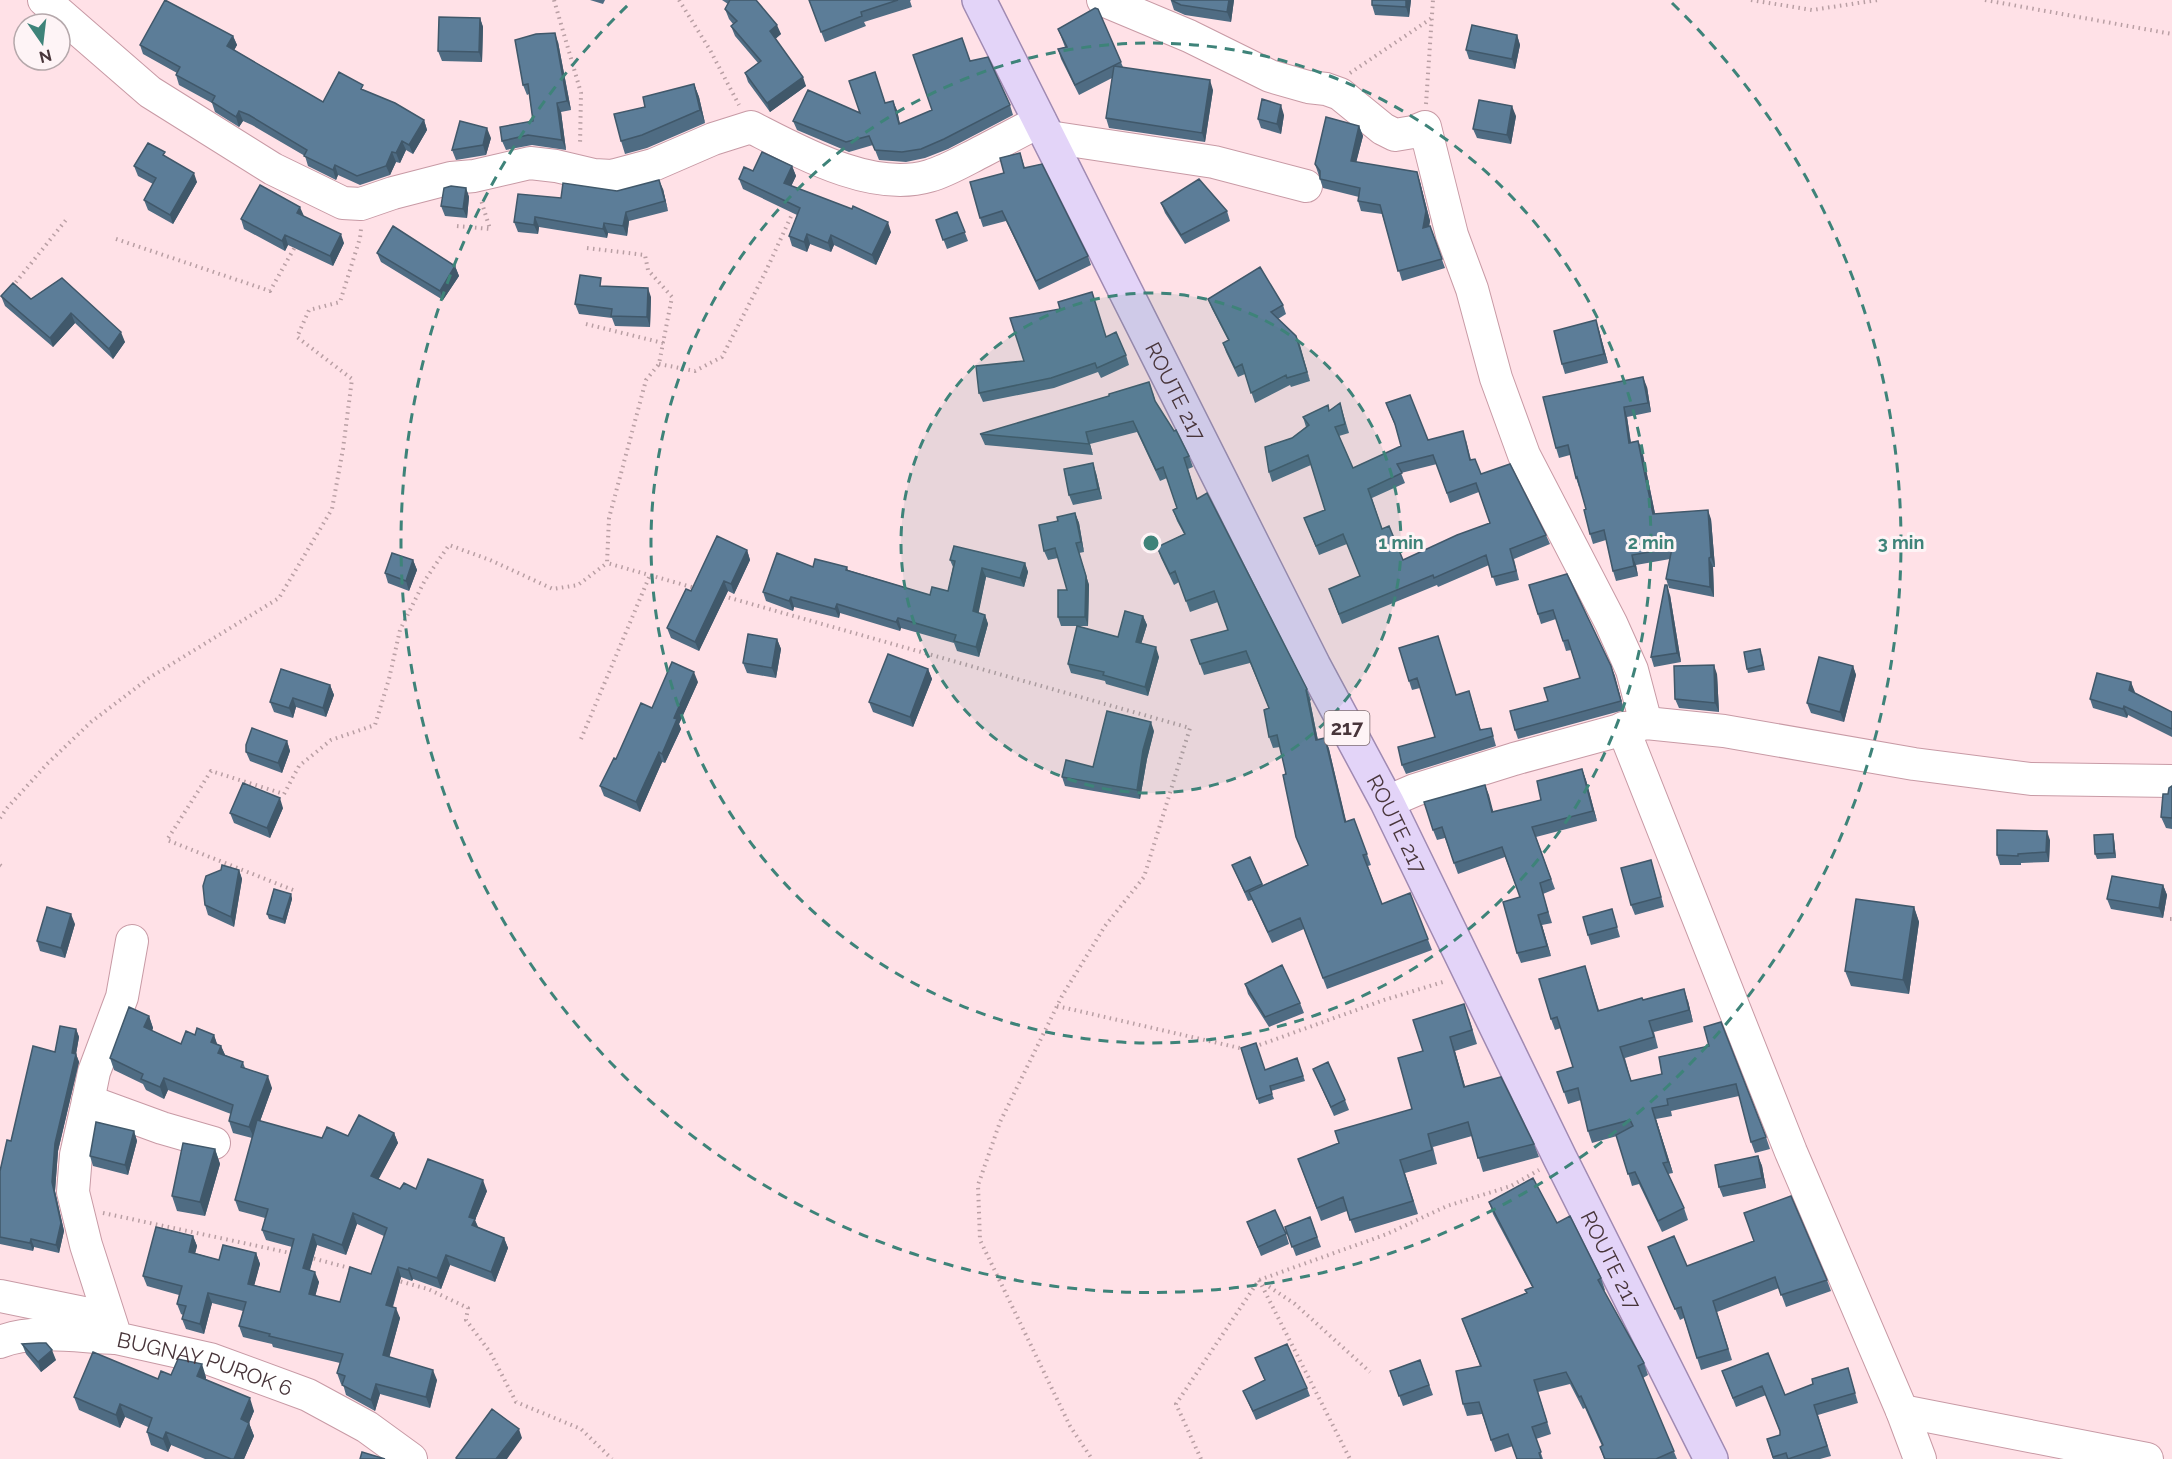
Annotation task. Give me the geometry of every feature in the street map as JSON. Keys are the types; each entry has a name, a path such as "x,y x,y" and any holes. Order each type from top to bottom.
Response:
{"main road":[{"name":"ROUTE 217","path":"988,1 1045,129 1314,666 1387,802 1560,1158 1711,1459"}],"street":[{"path":"44,0 150,92 273,169 343,203 361,204 441,180 474,176 530,164 612,176 653,165 713,139 751,127 812,157 859,174 892,180 913,180 930,176 1045,129 1214,162 1306,186"},
{"path":"1103,0 1189,36 1270,76 1340,94 1383,129 1395,135 1413,132 1425,126 1452,235 1472,289 1496,378 1524,455 1611,623 1632,670 1634,725 1791,1152 1902,1411 1920,1459"},
{"path":"1387,802 1415,790 1634,725 1724,731 1914,764 2031,779 2172,781"},
{"name":"BUGNAY PUROK 6","path":"132,941 122,997 94,1072 76,1155 73,1192 112,1328 210,1359 308,1395 367,1427 411,1459"},
{"path":"88,1101 162,1128 214,1143"},
{"path":"0,1296 112,1328"},
{"path":"0,1342 14,1336 112,1328"},
{"path":"1902,1411 2147,1459"}],"path":[{"path":"554,0 581,93 580,171"},
{"path":"679,0 710,51 751,127"},
{"path":"1425,126 1433,0"},
{"path":"1751,0 1812,10 1878,0"},
{"path":"1985,0 2172,34"},
{"path":"1326,89 1432,18"},
{"path":"458,226 490,229 474,176"},
{"path":"0,818 6,808 48,763 91,722 149,678 279,598 299,567 332,509 352,379 297,338 309,310 340,302 360,238 361,204"},
{"path":"659,364 695,371 722,357 765,273 795,206"},
{"path":"7,294 66,220"},
{"path":"116,239 270,291 297,243"},
{"path":"587,248 645,255 648,270 672,297 659,364 646,380 609,518 607,563"},
{"path":"586,324 663,343"},
{"path":"294,890 167,840 211,771 284,794 299,766 331,740 375,725 389,679 400,630 425,580 449,545 490,560 553,589 578,585 607,563"},
{"path":"607,563 696,588"},
{"path":"581,739 650,575"},
{"path":"719,595 1190,728 1144,877 1105,926 1057,1006 1000,1122 978,1185 980,1240 1070,1426 1092,1459"},
{"path":"1057,1006 1248,1049 1384,1000 1470,974"},
{"path":"1201,1459 1176,1404 1259,1280 1387,1234 1447,1206 1511,1186 1560,1158"},
{"path":"76,1207 295,1254"},
{"path":"307,1257 362,1271"},
{"path":"384,1277 428,1289 468,1308 466,1320 490,1352 516,1402 580,1429 612,1459"},
{"path":"1259,1280 1295,1304 1370,1372"},
{"path":"1259,1280 1350,1459"}],"building":[{"path":"165,0 233,36 227,46 323,102 339,72 363,85 361,89 395,103 424,120 409,145 402,141 396,153 392,152 386,166 357,176 335,165 333,170 304,156 307,150 249,115 239,111 236,117 212,102 215,96 176,75 180,67 140,45"},
{"path":"730,0 756,0 777,25 770,31 803,77 767,103 745,73 761,61 731,26 737,21 725,9"},
{"path":"809,0 898,0 861,12 862,16 821,32"},
{"path":"1171,0 1229,0 1227,12 1181,5"},
{"path":"1372,0 1406,0 1406,7 1372,5"},
{"path":"1095,8 1098,9 1121,62 1075,85 1058,49 1067,47 1058,29"},
{"path":"439,17 480,18 479,52 438,51"},
{"path":"1472,25 1517,35 1512,59 1466,50"},
{"path":"555,33 567,101 557,103 562,140 528,135 502,141 500,127 533,121 528,84 523,85 515,40 536,34"},
{"path":"962,38 970,61 988,57 1010,105 944,139 921,149 902,152 875,150 869,136 846,142 793,121 808,90 860,113 849,81 875,72 885,103 893,101 899,124 932,110 913,55"},
{"path":"1114,66 1210,80 1202,133 1106,118"},
{"path":"694,84 700,110 642,135 621,141 614,114 645,107 643,97"},
{"path":"1262,99 1281,105 1277,124 1258,119"},
{"path":"1479,100 1512,106 1507,135 1473,129"},
{"path":"1326,117 1359,126 1351,161 1417,172 1426,211 1423,228 1430,226 1442,259 1398,271 1380,205 1358,201 1360,188 1320,179 1320,171 1315,164"},
{"path":"460,121 487,128 483,145 452,150"},
{"path":"148,143 165,152 163,155 194,173 170,215 144,200 156,178 134,166"},
{"path":"762,152 792,166 784,183 852,209 853,206 888,222 872,255 831,235 828,243 807,234 804,242 789,236 800,208 739,179 744,167 753,171"},
{"path":"1020,153 1024,168 1042,164 1088,256 1036,281 1002,211 980,218 970,182 1004,173 1000,158"},
{"path":"1199,179 1227,211 1181,235 1161,203"},
{"path":"659,180 665,201 626,212 623,226 604,223 603,229 535,217 534,225 514,222 518,194 561,198 563,183 617,191"},
{"path":"260,185 300,207 297,213 341,234 330,256 285,235 282,241 241,219"},
{"path":"451,186 466,188 463,209 441,206 444,188"},
{"path":"957,212 965,232 943,240 936,220"},
{"path":"393,226 455,266 440,291 377,253"},
{"path":"1260,267 1283,305 1271,312 1296,336 1307,372 1287,378 1286,375 1251,393 1242,364 1235,368 1223,343 1229,340 1208,299"},
{"path":"580,275 601,278 600,286 648,288 647,317 611,316 612,309 575,304"},
{"path":"62,278 121,332 109,349 71,313 50,338 1,296 13,283 31,299"},
{"path":"1092,292 1106,337 1116,332 1126,355 1097,368 1095,363 1051,378 979,393 976,366 1024,361 1010,318 1060,309 1058,302"},
{"path":"1596,320 1604,354 1562,364 1554,331"},
{"path":"1643,377 1648,403 1624,407 1629,443 1638,441 1653,514 1708,510 1710,587 1666,579 1672,548 1632,555 1634,566 1613,571 1604,530 1590,534 1584,510 1586,509 1568,445 1556,448 1543,397"},
{"path":"1149,382 1155,401 1174,431 1176,430 1189,456 1184,458 1197,499 1207,493 1307,689 1316,740 1325,738 1345,822 1354,819 1367,854 1363,855 1382,904 1410,893 1428,939 1323,978 1300,918 1268,932 1249,892 1308,865 1296,837 1277,735 1269,737 1264,710 1269,708 1246,651 1200,664 1191,640 1228,630 1214,591 1186,601 1175,571 1170,574 1157,547 1185,534 1173,510 1177,508 1163,467 1156,470 1133,421 1086,432 1089,444 980,434"},
{"path":"1410,395 1428,440 1463,431 1470,460 1475,459 1481,474 1510,464 1546,535 1510,549 1516,571 1492,577 1486,555 1434,578 1433,575 1339,614 1329,589 1360,576 1343,534 1316,546 1304,518 1325,510 1308,455 1269,472 1265,447 1292,438 1309,425 1303,417 1328,405 1329,411 1340,403 1345,424 1335,427 1353,468 1401,446 1386,403","holes":["1433,455 1447,493 1476,483 1490,523 1457,535 1403,560 1389,526 1382,529 1368,489 1402,473 1397,464"]},
{"path":"1093,463 1098,489 1069,495 1064,469"},
{"path":"1075,513 1081,542 1076,543 1086,576 1085,617 1058,617 1058,590 1067,590 1055,548 1044,551 1039,525 1058,521 1057,517"},
{"path":"717,536 747,550 731,584 724,581 695,642 667,628 686,589 691,591"},
{"path":"954,546 1025,563 1020,578 982,568 973,611 985,615 976,647 954,641 956,635 898,618 896,622 837,604 835,609 791,597 789,601 763,592 777,553 813,567 815,559 847,567 846,570 930,595 932,587 948,591 955,561 950,560"},
{"path":"392,553 413,560 406,581 385,573"},
{"path":"1567,574 1611,666 1621,701 1515,730 1510,711 1548,701 1544,688 1580,678 1568,640 1563,641 1553,610 1538,614 1529,585"},
{"path":"1665,585 1667,585 1677,653 1651,657"},
{"path":"1125,611 1143,616 1136,642 1156,647 1145,687 1103,675 1104,672 1068,664 1077,626 1118,637"},
{"path":"748,634 777,639 772,668 743,663"},
{"path":"1438,636 1456,695 1469,691 1480,730 1491,728 1493,736 1402,765 1398,747 1435,737 1417,678 1409,681 1399,648"},
{"path":"1760,649 1763,665 1747,669 1744,652"},
{"path":"888,654 928,669 910,717 869,702"},
{"path":"1819,657 1853,666 1840,712 1807,703"},
{"path":"672,662 694,672 674,718 677,719 662,754 659,752 636,802 600,786 614,758 616,759 641,703 652,708"},
{"path":"1714,665 1715,703 1675,699 1674,666"},
{"path":"281,669 330,685 323,708 293,698 289,708 270,702"},
{"path":"2097,673 2131,682 2129,690 2172,712 2172,729 2124,706 2123,709 2090,699"},
{"path":"1107,711 1151,722 1143,750 1137,790 1062,777 1066,760 1093,767"},
{"path":"252,728 287,741 278,763 246,752"},
{"path":"1582,769 1593,811 1532,827 1551,879 1540,883 1548,912 1538,915 1547,946 1517,953 1503,902 1520,897 1502,847 1454,863 1442,827 1433,830 1424,802 1485,785 1492,812 1541,800 1537,781"},
{"path":"243,783 280,798 267,828 230,813"},
{"path":"2172,786 2172,818 2161,817 2163,794 2168,794"},
{"path":"1997,830 2047,831 2046,852 2018,854 2018,856 1997,855"},
{"path":"2113,834 2114,853 2095,854 2094,835"},
{"path":"1250,857 1262,884 1245,892 1232,865"},
{"path":"1651,860 1661,897 1631,905 1621,868"},
{"path":"222,865 239,870 231,917 205,905 203,886 206,876 221,870"},
{"path":"2112,876 2163,885 2159,908 2107,899"},
{"path":"274,889 291,894 283,919 267,914"},
{"path":"1856,899 1914,907 1903,980 1845,971"},
{"path":"47,907 71,914 61,948 37,941"},
{"path":"1612,909 1617,927 1588,935 1583,917"},
{"path":"1282,965 1300,1003 1265,1017 1245,984"},
{"path":"1585,966 1598,1011 1684,989 1689,1010 1649,1021 1654,1037 1620,1047 1631,1081 1662,1074 1659,1057 1709,1046 1704,1027 1721,1022 1766,1137 1751,1142 1736,1084 1667,1099 1668,1105 1652,1108 1668,1162 1663,1163 1684,1208 1658,1221 1635,1172 1628,1174 1616,1135 1633,1126 1630,1120 1588,1131 1578,1088 1564,1092 1557,1072 1573,1067 1557,1017 1551,1019 1539,979"},
{"path":"1464,1004 1472,1030 1450,1037 1464,1087 1501,1077 1534,1144 1478,1158 1468,1122 1428,1134 1432,1150 1400,1160 1413,1201 1350,1220 1343,1197 1317,1208 1298,1159 1339,1143 1335,1131 1412,1109 1398,1058 1423,1051 1413,1020"},
{"path":"129,1007 149,1016 144,1027 181,1044 186,1031 195,1035 197,1028 214,1035 211,1042 221,1046 218,1053 243,1062 241,1067 268,1076 249,1127 229,1121 233,1105 164,1078 160,1087 141,1079 143,1074 110,1058"},
{"path":"60,1026 76,1029 72,1053 76,1054 55,1143 52,1182 61,1223 56,1245 31,1239 30,1243 0,1237 0,1171 7,1140 11,1141 33,1046 55,1052"},
{"path":"1256,1043 1265,1070 1297,1058 1303,1076 1270,1086 1272,1094 1257,1099 1241,1048"},
{"path":"1328,1062 1345,1100 1331,1107 1313,1069"},
{"path":"359,1115 394,1133 371,1176 400,1189 404,1183 416,1189 428,1159 483,1180 469,1217 475,1219 472,1225 504,1238 491,1272 446,1255 437,1278 409,1268 408,1270 398,1267 386,1305 396,1308 383,1355 433,1370 426,1397 376,1384 371,1400 342,1385 345,1376 337,1373 343,1354 269,1336 270,1334 239,1326 246,1302 208,1293 200,1324 182,1319 186,1306 177,1304 182,1286 143,1276 156,1227 193,1236 189,1252 219,1260 223,1245 256,1253 248,1284 280,1292 294,1239 262,1230 268,1209 235,1200 257,1120 322,1138 327,1127 348,1136","holes":["353,1213 387,1228 371,1274 350,1267 340,1302 309,1294 315,1272 303,1268 313,1234 342,1245"]},
{"path":"96,1122 134,1131 125,1165 90,1156"},
{"path":"183,1143 215,1149 200,1202 172,1196"},
{"path":"1758,1156 1762,1178 1719,1187 1715,1165"},
{"path":"1533,1178 1557,1223 1570,1216 1601,1278 1598,1280 1644,1363 1638,1366 1674,1451 1656,1459 1605,1459 1600,1447 1603,1445 1581,1396 1579,1397 1566,1372 1534,1380 1547,1422 1532,1427 1541,1452 1539,1453 1541,1459 1517,1459 1508,1434 1491,1440 1479,1402 1463,1404 1456,1371 1481,1366 1462,1319 1527,1293 1525,1290 1533,1287 1489,1202"},
{"path":"1791,1196 1827,1280 1781,1295 1775,1277 1713,1301 1728,1349 1697,1358 1681,1307 1675,1309 1648,1247 1674,1236 1687,1266 1754,1241 1744,1213"},
{"path":"1275,1210 1286,1234 1258,1247 1247,1222"},
{"path":"1310,1217 1317,1237 1292,1247 1285,1227"},
{"path":"46,1343 52,1350 38,1362 22,1344"},
{"path":"1287,1344 1307,1388 1253,1411 1243,1391 1265,1380 1255,1358"},
{"path":"93,1352 158,1379 161,1371 171,1375 178,1359 202,1364 197,1376 250,1398 241,1419 249,1423 234,1459 166,1432 163,1439 147,1432 152,1418 120,1404 116,1415 74,1397"},
{"path":"1768,1353 1785,1395 1813,1384 1812,1379 1848,1368 1855,1393 1814,1405 1827,1446 1788,1459 1786,1453 1773,1457 1767,1439 1780,1435 1780,1431 1762,1386 1733,1398 1722,1371"},
{"path":"1420,1360 1429,1385 1399,1396 1390,1371"},
{"path":"492,1409 519,1429 496,1459 457,1459 456,1458"},
{"path":"362,1452 385,1459 360,1459"}]}
